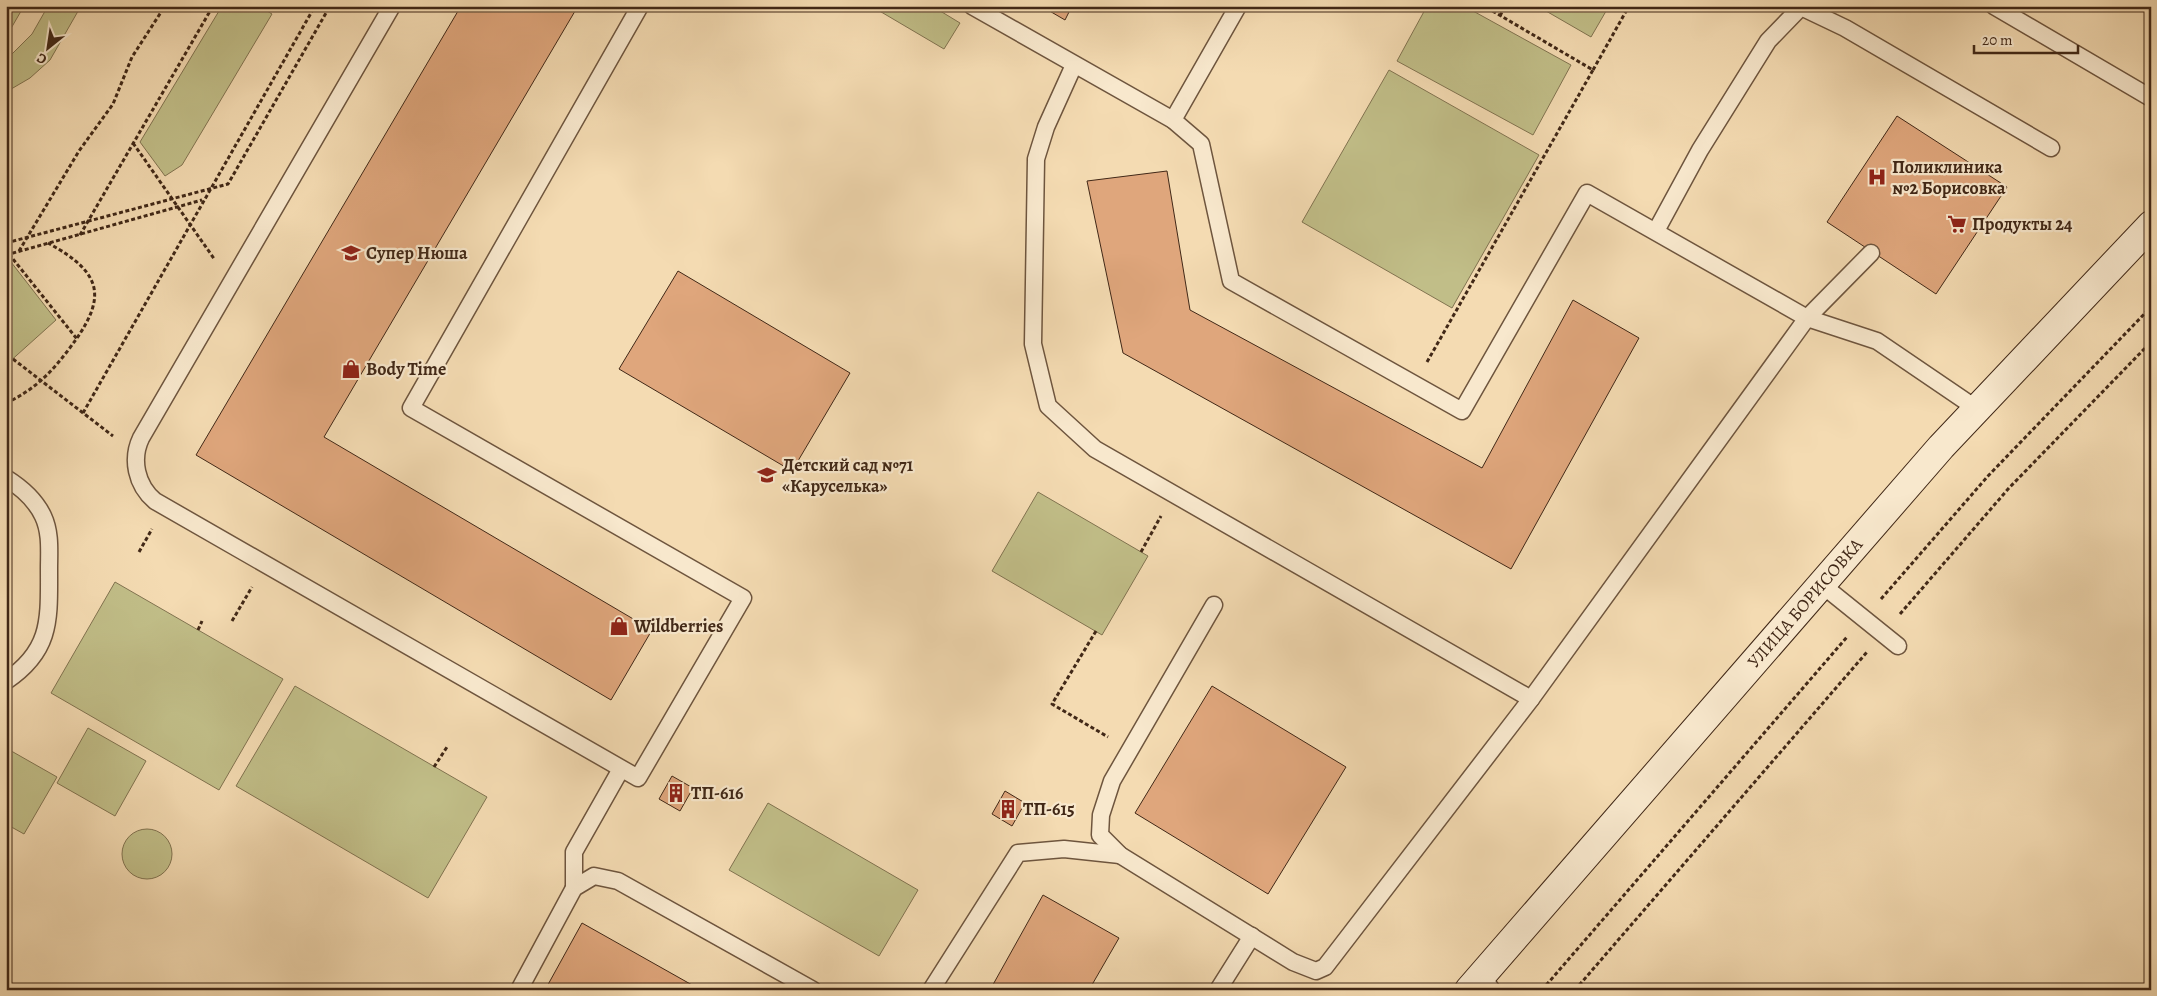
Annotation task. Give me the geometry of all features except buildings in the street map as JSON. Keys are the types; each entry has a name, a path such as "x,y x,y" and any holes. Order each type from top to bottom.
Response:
{"street":[{"name":"УЛИЦА БОРИСОВКА","path":"1480,985 1821,584 1977,409 2151,224"}],"lane":[{"path":"392,6 136,448 136,468 139,479 149,496 638,778 743,598 411,408 640,6"},
{"path":"972,6 1174,120 1201,144 1231,281 1462,410 1586,193 1807,318 1877,341 1977,409"},
{"path":"1174,120 1238,6"},
{"path":"1994,6 2151,98"},
{"path":"1656,231 1700,150 1768,41 1801,7 1845,28 2052,148"},
{"path":"1074,65 1046,127 1036,159 1033,344 1048,406 1095,449 1531,699"},
{"path":"1214,606 1112,781 1101,815 1100,835 1120,855 1293,962 1316,972 1325,966 1531,699 1807,318 1871,253"},
{"path":"6,478 34,501 49,531 49,615 46,632 40,646 30,661 6,681"},
{"path":"1821,584 1898,646"},
{"path":"519,990 574,888 574,852 621,769"},
{"path":"932,990 1018,854 1064,849 1120,855"},
{"path":"574,888 594,876 618,881 813,990"},
{"path":"1218,990 1252,936"}],"path":[{"path":"19,251 80,151 113,104 132,57 165,6"},
{"path":"80,235 213,6"},
{"path":"82,413 315,6"},
{"path":"6,243 228,184 330,6"},
{"path":"1484,6 1593,70"},
{"path":"1500,16 1505,6"},
{"path":"1414,384 1629,6"},
{"path":"133,143 217,262 237,273"},
{"path":"77,339 7,255 203,200"},
{"path":"6,403 41,381 60,361 77,339 90,318 95,305 90,280 84,268 74,258 48,243"},
{"path":"1542,990 1988,476 2151,308"},
{"path":"1575,990 2010,488 2151,342"},
{"path":"13,359 115,437 136,448"},
{"path":"1141,552 1163,512"},
{"path":"232,621 265,564"},
{"path":"198,630 202,622"},
{"path":"1096,631 1052,704 1130,750"},
{"path":"434,767 447,747"}],"shaded area":[{"path":"6,6 24,6 6,37"},
{"path":"48,6 81,6 50,60 30,78 6,92 6,60 32,34"},
{"path":"222,6 259,6 272,14 182,165 165,176 140,142"},
{"path":"871,6 932,6 960,23 944,49"},
{"path":"1427,6 1464,6 1571,65 1533,135 1397,61"},
{"path":"1549,6 1609,6 1591,37 1546,11"},
{"path":"1389,70 1539,155 1452,308 1302,222"},
{"path":"11,262 56,320 7,364 6,266"},
{"path":"1038,492 1148,556 1102,635 992,571"},
{"path":"115,582 283,679 219,790 51,693"},
{"path":"295,686 487,797 428,898 236,786"},
{"path":"88,728 146,761 115,816 57,783"},
{"path":"6,748 57,777 24,834 6,824"},
{"path":"768,803 918,890 879,956 729,870"},
{"path":"142,829 152,829 165,836 172,849 172,859 165,872 152,879 142,879 133,875 126,868 122,859 122,849 126,840 133,833"}],"place":[{"name":"Поликлиника №2 Борисовка","path":"1877,177"},
{"name":"Продукты 24","path":"1957,224"},
{"name":"Супер Нюша","path":"351,253"},
{"name":"Body Time","path":"351,369"},
{"name":"Детский сад №71 «Каруселька»","path":"767,475"},
{"name":"Wildberries","path":"619,626"},
{"name":"ТП-616","path":"676,793"},
{"name":"ТП-615","path":"1008,809"}]}
